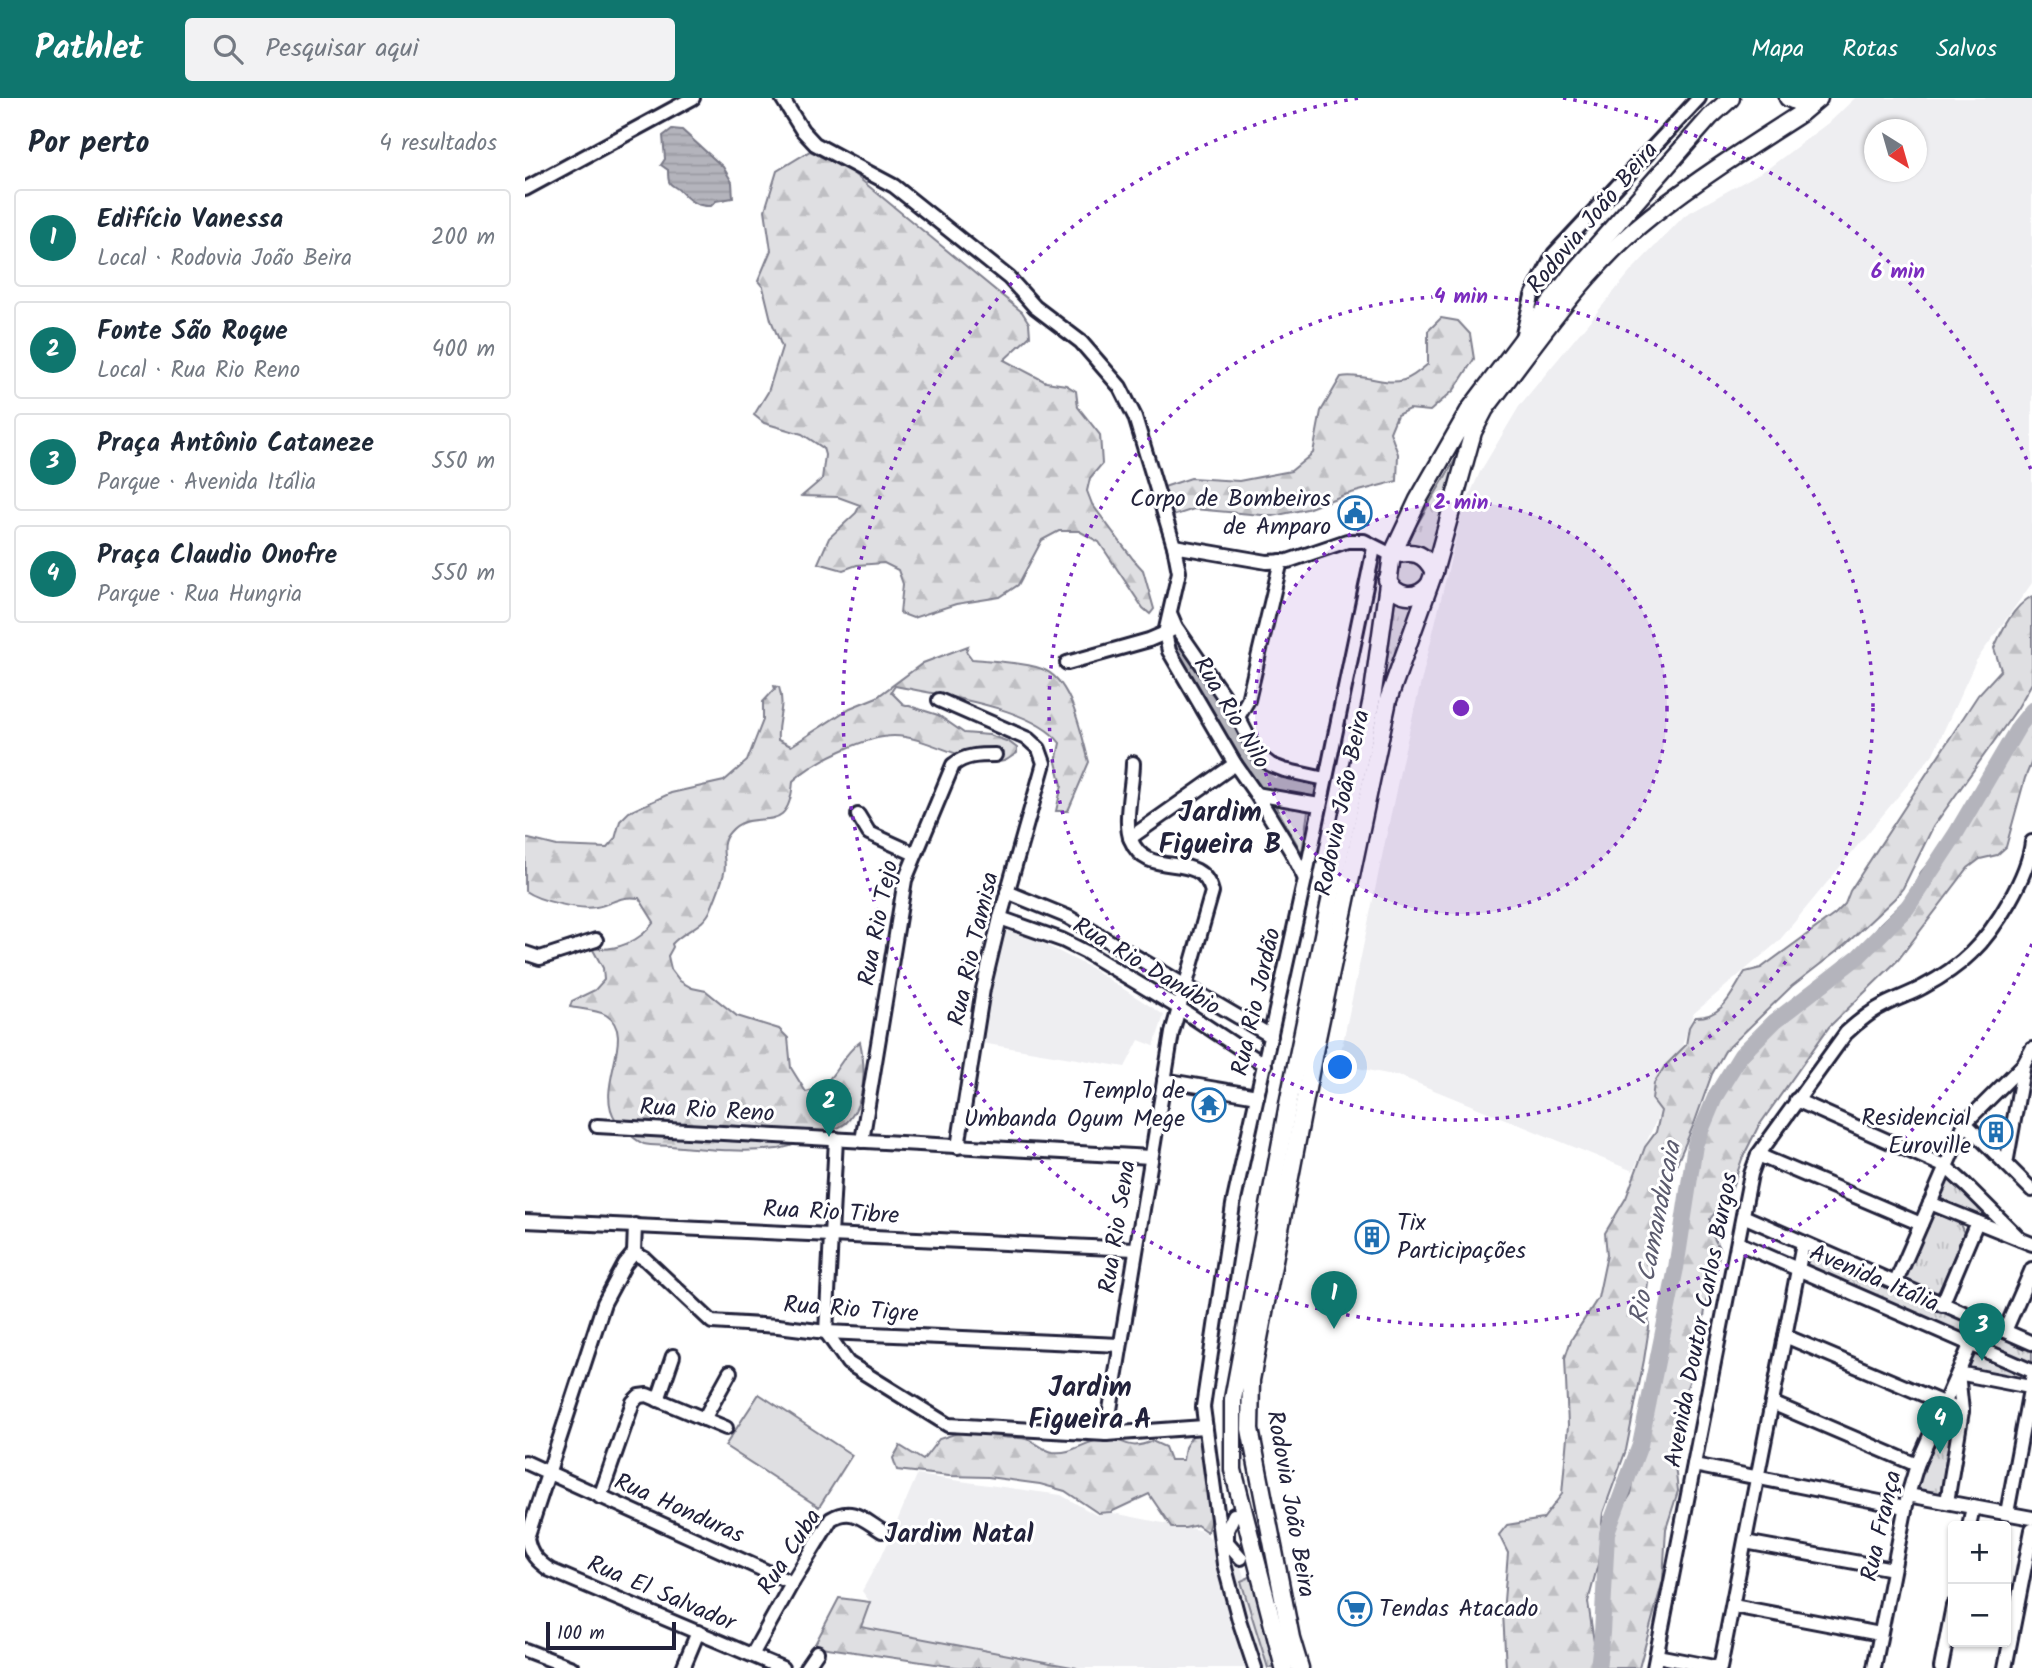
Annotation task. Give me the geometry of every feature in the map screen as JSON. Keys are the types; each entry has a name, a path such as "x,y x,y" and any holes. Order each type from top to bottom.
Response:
{"main road":[{"name":"Rodovia João Beira","path":"1284,1668 1247,1557 1239,1515 1233,1470 1233,1399 1289,1099 1372,699 1392,555 1418,500 1470,409 1571,274 1710,117 1731,98"},
{"path":"1788,98 1797,102 1809,98"},
{"name":"Rodovia João Beira","path":"1300,1668 1291,1638 1251,1429 1251,1380 1314,1052 1388,700 1431,579 1473,432 1485,409 1581,285 1650,217 1800,114 1819,98"},
{"path":"1387,580 1398,593 1407,596 1417,595 1431,579 1425,558 1418,553 1409,551 1392,555"},
{"path":"1239,1515 1267,1519"},
{"path":"1247,1557 1272,1545"}],"street":[{"path":"525,189 693,98"},
{"path":"782,98 802,130 815,144 894,187 1009,278 1035,307 1081,342 1120,387 1135,417 1174,546 1179,572 1170,613 1170,630"},
{"path":"1521,341 1532,296 1554,254 1699,98"},
{"path":"1174,546 1267,562 1288,561 1347,541 1364,541 1392,555"},
{"name":"Rua Rio Jordão","path":"1255,1668 1224,1564 1203,1407 1233,1205 1374,548"},
{"path":"1238,717 1248,700 1281,561"},
{"path":"1170,630 1185,638 1238,717 1257,754 1271,765 1284,770 1325,779"},
{"path":"1067,663 1149,640 1170,630"},
{"name":"Rua Rio Nilo","path":"1170,630 1169,651 1235,764 1256,794 1319,805"},
{"name":"Rua Rio Tamisa","path":"939,700 1028,738 1039,749 1044,763 1007,892 983,989 958,1147"},
{"name":"Rua Rio Tejo","path":"862,1141 905,880 953,765 961,758 995,755"},
{"path":"1129,838 1128,817 1133,763"},
{"path":"1129,838 1235,764"},
{"path":"1256,794 1305,879"},
{"path":"858,815 869,833 915,854"},
{"name":"Rua Rio Sena","path":"1106,1434 1172,1033 1212,892 1209,880 1202,872 1160,864 1147,858 1137,851 1129,838"},
{"name":"Avenida Doutor Carlos Burgos","path":"1655,1662 1751,1174 1758,1155 1796,1100 1846,1034 1861,1019 1885,1004 1921,989 1950,971 1973,952 2016,891 2031,858 2032,842"},
{"name":"Rua Rio Danúbio","path":"1007,892 1068,916 1271,1036"},
{"name":"Rua Rio Danúbio","path":"1000,918 1062,940 1179,1008 1265,1065"},
{"path":"525,953 540,958 596,940"},
{"path":"1895,1284 1965,1124 2024,1064 2032,1049"},
{"path":"2006,1164 2024,1064"},
{"path":"1164,1080 1257,1096"},
{"path":"1796,1100 1945,1167 2026,1241"},
{"path":"1965,1124 2032,1190"},
{"name":"Rua Rio Reno","path":"597,1126 1151,1157"},
{"path":"836,1139 826,1332 848,1363 948,1426 1106,1434 1204,1427"},
{"path":"1758,1155 1921,1224"},
{"path":"1930,1203 2026,1241"},
{"name":"Avenida Itália","path":"1743,1216 2032,1343"},
{"name":"Rua Rio Tibre","path":"525,1221 1135,1249"},
{"path":"1943,1305 1977,1222"},
{"path":"550,1474 604,1303 634,1253 635,1225"},
{"name":"Avenida Itália","path":"1738,1243 2032,1371"},
{"path":"1655,1662 1720,1668 1803,1244"},
{"name":"Rua Rio Tigre","path":"634,1253 645,1259 712,1322 826,1332 1120,1345"},
{"path":"2005,1331 2032,1269"},
{"name":"Rua França","path":"1874,1668 1906,1501 1917,1465 1981,1321"},
{"path":"1785,1336 1962,1411"},
{"path":"658,1400 673,1356"},
{"path":"704,1419 730,1372"},
{"path":"1947,1502 1962,1411 1958,1373 2031,1383 2007,1513"},
{"path":"600,1497 633,1402 639,1396 647,1395 726,1428"},
{"path":"1772,1403 1917,1465"},
{"name":"Rua Honduras","path":"525,1462 792,1583"},
{"path":"1694,1465 1906,1501 1947,1502 2032,1518"},
{"name":"Rua El Salvador","path":"550,1474 527,1538 530,1551 539,1563 782,1668"},
{"path":"1970,1521 1973,1507"},
{"path":"1217,1511 1239,1515 1227,1530 1227,1542 1247,1557"},
{"name":"Rua Cuba","path":"752,1655 831,1519 841,1513 853,1513 882,1531"},
{"path":"2004,1668 2032,1531"},
{"path":"1745,1542 1893,1569"},
{"path":"1224,1564 1247,1557"},
{"path":"1733,1606 1880,1634"},
{"path":"683,1668 698,1632"},
{"path":"1941,1668 1948,1632"},
{"path":"525,1650 572,1668"},
{"path":"806,1668 817,1651"}],"shaded area":[{"path":"1855,98 2032,98 2032,583 1976,661 1933,754 1778,942 1693,1014 1657,1119 1633,1171 1402,1077 1353,1067 1339,1061 1403,757 1462,512 1480,472 1520,405 1632,270 1685,215 1770,167 1832,120"},
{"path":"672,129 682,130 723,167 732,182 733,198 716,201 711,206 701,205 691,201 671,184 668,170 661,165 665,159 663,136"},
{"path":"1015,929 1091,968 1164,1015 1154,1046 1139,1040 1125,1067 981,1043 987,987 996,947 1006,932"},
{"path":"917,1475 1061,1495 1096,1515 1113,1513 1203,1531 1241,1567 1271,1668 1077,1668 860,1626 870,1602 862,1591 886,1547"}],"green space":[{"path":"810,151 849,170 1022,312 1029,323 1030,336 1004,360 1046,382 1066,385 1076,391 1078,407 1100,435 1102,464 1090,478 1087,491 1092,504 1143,570 1154,609 1150,614 1143,608 1099,542 1079,531 1059,531 1042,540 1018,585 1000,597 956,604 913,618 900,613 903,584 898,570 884,563 857,565 843,570 818,563 829,538 856,513 860,505 838,497 802,496 822,479 825,455 823,448 802,434 764,423 754,415 768,392 782,347 771,320 763,287 758,281 771,250 765,210 777,171"},
{"path":"1441,318 1458,321 1470,334 1474,359 1454,390 1430,411 1409,409 1397,415 1390,432 1398,454 1397,481 1344,495 1307,509 1273,516 1194,509 1173,516 1165,510 1161,488 1191,478 1239,481 1291,471 1313,453 1321,411 1341,377 1390,382 1411,377 1428,364 1428,331"},
{"path":"1465,443 1432,556 1417,545 1405,545"},
{"path":"1410,560 1420,564 1424,574 1420,584 1410,588 1400,584 1396,574 1400,564"},
{"path":"1391,594 1402,601 1416,601 1380,698"},
{"path":"2032,596 2032,683 2017,709 1933,827 1903,888 1845,945 1792,986 1725,1051 1712,1074 1667,1186 1657,1224 1647,1289 1649,1328 1644,1360 1626,1450 1603,1513 1598,1564 1588,1602 1594,1642 1593,1668 1506,1668 1503,1613 1508,1553 1499,1535 1507,1525 1543,1519 1562,1494 1568,1425 1565,1358 1571,1340 1598,1298 1607,1255 1605,1233 1626,1198 1645,1147 1656,1132 1661,1111 1652,1099 1654,1083 1665,1066 1686,1045 1689,1027 1695,1017 1705,1016 1719,1009 1745,972 1761,968 1845,904 1850,891 1978,695 2001,670 1994,648 2014,612"},
{"path":"968,646 966,651 972,659 1017,663 1042,669 1061,684 1068,695 1079,723 1089,762 1068,811 1056,811 1062,785 1056,762 1060,743 1047,731 1029,720 984,704 895,686 891,692 903,704 938,715 964,733 989,735 1009,742 1017,748 1017,753 1004,761 992,762 965,757 907,737 894,736 855,745 814,766 793,781 790,800 785,811 778,817 739,824 726,837 723,848 724,873 711,909 704,920 672,944 668,956 671,969 680,981 692,988 706,991 737,1016 779,1029 788,1038 791,1068 806,1092 831,1077 860,1042 863,1085 853,1115 846,1123 834,1129 777,1149 751,1151 647,1145 637,1140 618,1123 610,1107 609,1093 618,1035 615,1024 602,1013 570,1007 572,1001 595,990 604,980 603,968 592,948 627,944 642,935 654,922 639,898 621,899 596,907 580,907 531,895 525,891 525,838 557,846 607,848 615,839 620,821 629,812 671,793 724,781 747,761 763,720 763,702 775,689 774,686 779,687 782,702 778,740 791,746 850,708 877,697 923,663"},
{"path":"2032,705 2032,761 2006,847 1997,855 1980,859 1968,868 1898,960 1829,1027 1758,1127 1742,1159 1730,1194 1710,1219 1710,1230 1720,1250 1713,1285 1707,1297 1697,1363 1676,1414 1672,1440 1678,1491 1666,1529 1663,1580 1639,1668 1603,1668 1610,1582 1607,1555 1609,1542 1631,1494 1672,1317 1675,1277 1687,1212 1689,1173 1709,1110 1752,1039 1794,1006 1802,996 1856,957 1880,924 1909,896 1921,872 1972,811 1994,762"},
{"path":"1275,805 1308,811 1302,853"},
{"path":"1943,1181 1955,1181 1997,1222 1993,1225 1938,1201"},
{"path":"1932,1214 1960,1224 1964,1233 1940,1290 1935,1294 1907,1283 1904,1278"},
{"path":"1813,1252 1967,1320 1972,1328 1969,1334 1961,1336 1805,1268 1805,1257"},
{"path":"1990,1329 2032,1348 2032,1365 1982,1343 1980,1335"},
{"path":"1974,1352 2028,1376 2025,1384 1966,1371"},
{"path":"759,1394 852,1455 819,1507 725,1446"},
{"path":"1945,1415 1954,1417 1955,1422 1943,1490 1936,1495 1919,1492 1917,1487"},
{"path":"964,1431 1026,1439 1053,1452 1067,1451 1106,1439 1132,1445 1152,1441 1165,1447 1170,1460 1183,1460 1185,1447 1192,1436 1205,1433 1214,1510 1207,1532 1197,1525 1172,1528 1149,1494 1111,1512 1098,1513 1065,1491 1040,1484 897,1470 893,1458 900,1446 923,1460 939,1439"},
{"path":"1252,1576 1280,1668 1268,1668 1241,1581"},
{"path":"839,1598 870,1602 861,1627 1077,1668 962,1668 814,1646"}],"waterway":[{"path":"1175,649 1255,773 1271,785 1309,791"},
{"name":"Rio Camanducaia","path":"1598,1668 1607,1533 1640,1445 1676,1268 1695,1145 1716,1095 1741,1055 1775,1021 1859,956 1907,908 1955,835 2019,726 2032,710"}],"place":[{"name":"Corpo de Bombeiros de Amparo","path":"1355,513"},
{"name":"Templo de Umbanda Ogum Mege","path":"1209,1105"},
{"name":"Residencial Euroville","path":"1996,1132"},
{"name":"Fonte São Roque","path":"829,1137"},
{"name":"Tix Participações","path":"1372,1237"},
{"name":"Edifício Vanessa","path":"1334,1329"},
{"name":"Praça Antônio Cataneze","path":"1982,1361"},
{"name":"Praça Claudio Onofre","path":"1940,1454"},
{"name":"Tendas Atacado","path":"1355,1609"}],"district":[{"name":"Jardim Figueira B","path":"1220,829"},
{"name":"Jardim Figueira A","path":"1090,1404"},
{"name":"Jardim Natal","path":"959,1535"}]}
